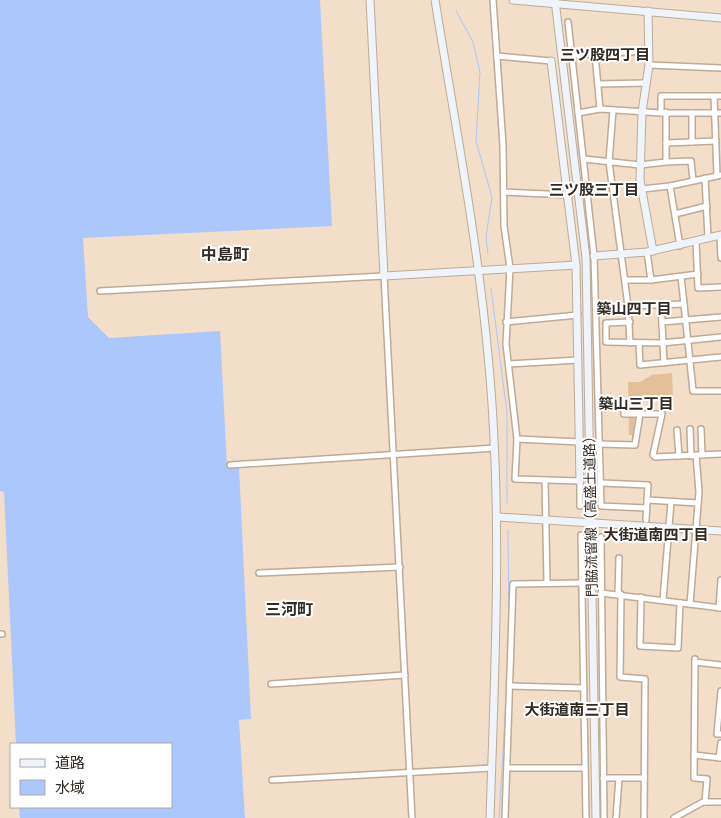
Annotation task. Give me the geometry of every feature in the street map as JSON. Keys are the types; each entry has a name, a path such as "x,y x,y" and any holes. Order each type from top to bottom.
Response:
{"street":[{"path":"370,0 412,818"},
{"path":"434,0 478,271 489,356 498,517 490,818"},
{"path":"493,0 504,192 504,226 510,268 506,322 517,439 515,479 580,481"},
{"path":"512,0 555,2 721,18"},
{"name":"門脇流留線（高盛土道路）","path":"555,2 586,258 596,818"},
{"path":"648,11 649,64 642,112 640,165 650,251 651,280"},
{"path":"568,22 594,256 601,506 646,508"},
{"path":"571,55 648,51"},
{"path":"595,54 600,109"},
{"path":"497,56 551,61 569,195 576,265 580,506"},
{"path":"649,64 721,68"},
{"path":"598,84 647,83"},
{"path":"666,162 664,112 661,96 721,96"},
{"path":"642,189 670,186 719,175 716,141 718,113 714,96"},
{"path":"578,113 600,109 642,112 718,113"},
{"path":"613,110 609,162 630,322 630,343"},
{"path":"692,112 692,142"},
{"path":"666,143 716,141"},
{"path":"584,159 640,165 691,161 693,180"},
{"path":"705,178 708,238"},
{"path":"670,186 680,246"},
{"path":"504,192 569,195"},
{"path":"675,214 706,206"},
{"path":"594,256 650,251 720,236 721,258"},
{"path":"696,242 698,288 721,287"},
{"path":"100,291 576,265"},
{"path":"625,280 651,280 698,274"},
{"path":"681,277 693,391 721,390"},
{"path":"628,306 684,304"},
{"path":"661,305 664,363"},
{"path":"506,322 578,315"},
{"path":"662,322 721,317"},
{"path":"630,322 606,323 606,342 662,343 721,338"},
{"path":"639,343 640,364 721,357"},
{"path":"509,364 578,360"},
{"path":"599,403 624,404 624,414 662,414 653,455 655,457 721,454"},
{"path":"599,444 635,445 640,414"},
{"path":"690,429 696,455 698,503 690,604"},
{"path":"696,455 701,429"},
{"path":"677,430 678,456"},
{"path":"517,439 580,442"},
{"path":"230,465 495,448"},
{"path":"544,480 547,583"},
{"path":"601,483 648,485 646,520"},
{"path":"647,500 698,503"},
{"path":"663,600 672,502"},
{"path":"498,517 721,531"},
{"path":"581,535 586,818"},
{"path":"601,537 604,818"},
{"path":"620,558 620,677 644,678 644,818"},
{"path":"259,574 400,567"},
{"path":"601,593 720,608 721,580"},
{"path":"505,818 513,584 582,583"},
{"path":"641,597 640,646 678,648 680,603"},
{"path":"705,802 707,779 694,778 695,661 721,665"},
{"path":"270,684 405,675"},
{"path":"510,686 584,688"},
{"path":"721,691 717,734 721,734"},
{"path":"694,755 720,758 721,744"},
{"path":"272,780 492,768"},
{"path":"507,768 585,768"},
{"path":"604,778 644,778"},
{"path":"616,818 619,778"},
{"path":"674,818 705,802 721,802"}],"shaded area":[{"path":"672,373 673,396 640,398 634,401 634,412 638,412 634,439 632,439 632,435 629,435 628,382 640,382 652,375"}],"water":[{"path":"0,0 320,0 332,226 83,238 88,317 109,338 220,331 227,467 239,467 251,719 239,720 245,818 20,818 19,808 172,808 172,743 16,743 4,492 0,491"}],"waterway":[{"path":"456,11 473,42 480,72 476,141 492,197 486,237 488,254"},
{"path":"491,288 507,413 507,503"},
{"path":"508,530 509,630"},
{"path":"499,818 508,669"}],"district":[{"name":"三ツ股四丁目","path":"605,55"},
{"name":"三ツ股三丁目","path":"594,190"},
{"name":"中島町","path":"225,255"},
{"name":"築山四丁目","path":"634,309"},
{"name":"築山三丁目","path":"636,404"},
{"name":"大街道南四丁目","path":"656,535"},
{"name":"三河町","path":"289,610"},
{"name":"大街道南三丁目","path":"577,710"}]}
